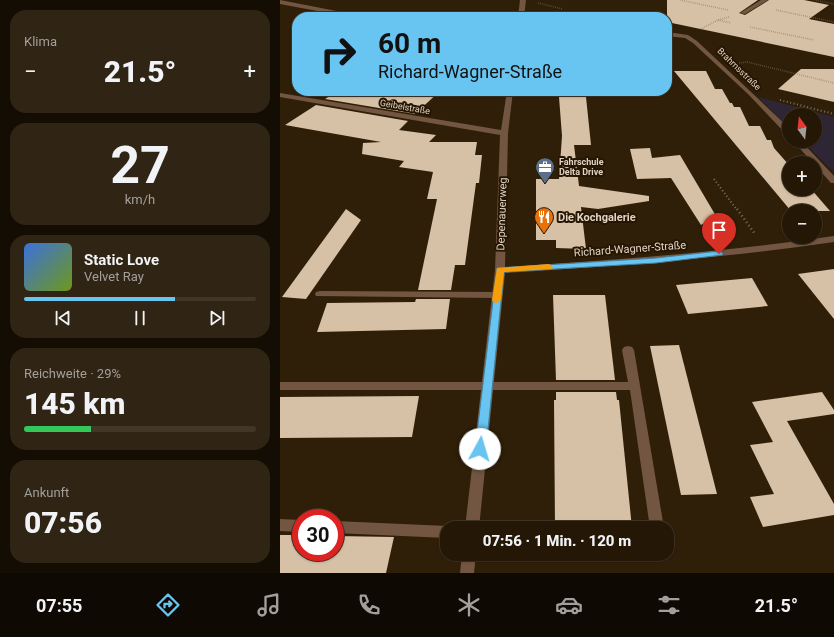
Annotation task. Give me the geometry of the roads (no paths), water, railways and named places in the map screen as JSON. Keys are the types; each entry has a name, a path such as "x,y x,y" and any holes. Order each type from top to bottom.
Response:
{"street":[{"path":"522,12 523,0"},
{"path":"744,13 765,0"},
{"path":"280,2 331,12"},
{"name":"Brahmsstraße","path":"672,35 686,36 696,42 721,64 782,125"},
{"name":"Geibelstraße","path":"280,95 504,133"},
{"name":"Depenauerweg","path":"473,521 500,270 504,133 509,96"},
{"path":"280,104 289,97"},
{"path":"803,148 834,181"},
{"name":"Richard-Wagner-Straße","path":"500,270 656,260 834,239"},
{"path":"320,294 497,295"},
{"path":"628,350 656,521"},
{"path":"280,386 635,386"},
{"path":"280,525 292,526"},
{"path":"344,527 440,532"},
{"path":"467,573 468,561"}],"place":[{"name":"Fahrschule Delta Drive","path":"545,184"},
{"name":"Die Kochgalerie","path":"544,234"}]}
